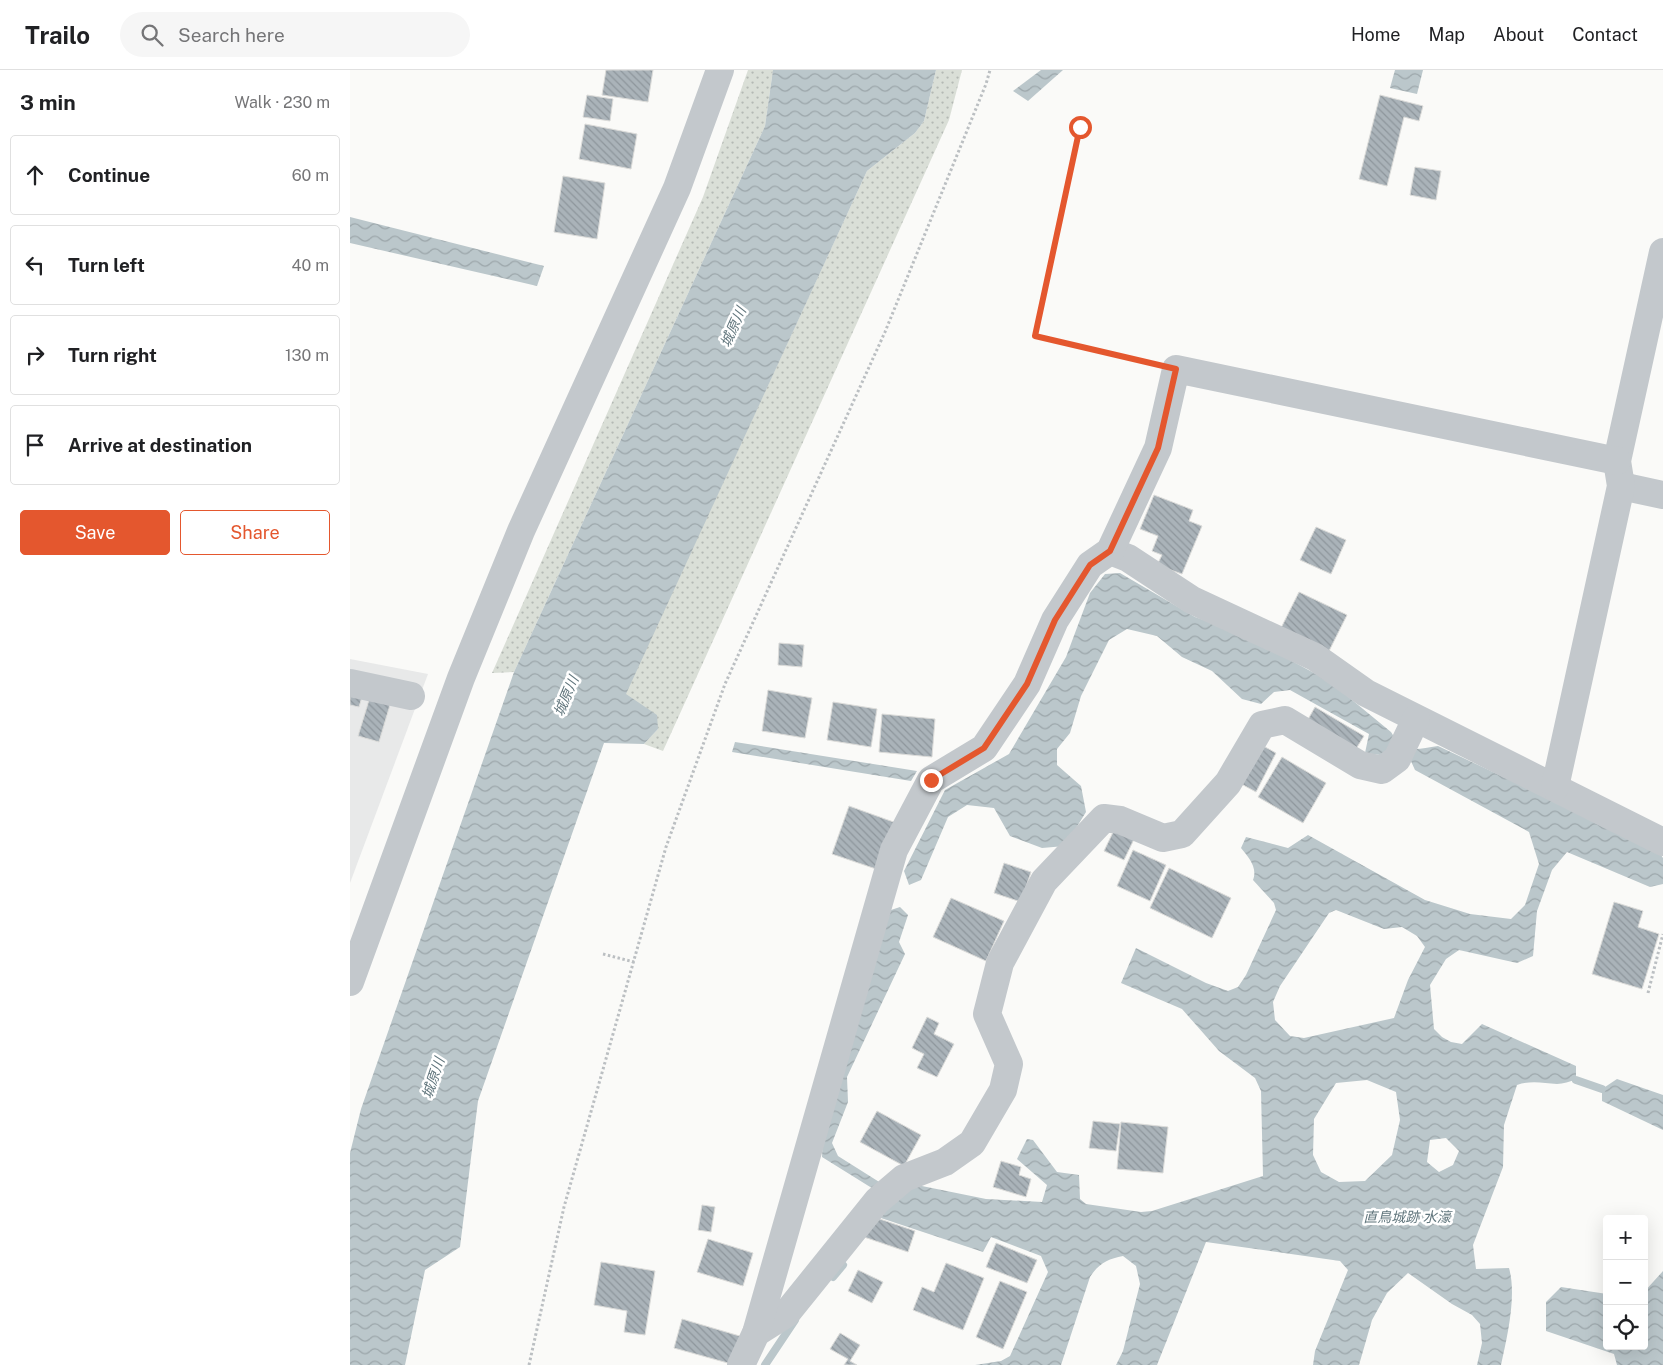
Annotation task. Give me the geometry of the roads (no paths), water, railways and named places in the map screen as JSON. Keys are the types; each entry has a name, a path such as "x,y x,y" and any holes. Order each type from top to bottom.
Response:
{"street":[{"path":"350,982 461,678 521,531 677,188 720,70"},
{"path":"1555,787 1663,252"},
{"path":"741,1365 756,1333 894,850 931,780 984,748 1027,684 1055,620 1090,565 1110,551 1158,448 1176,369 1619,474 1663,495"},
{"path":"1110,551 1128,558 1192,600 1316,657 1366,693 1407,738 1555,787 1663,842"},
{"path":"350,684 411,696"},
{"path":"756,1333 786,1314 877,1201 904,1178 945,1162 972,1143 1003,1090 1009,1064 987,1014 1000,963 1044,881 1104,818 1120,820 1162,838 1182,834 1228,782 1262,725 1285,720 1360,765 1382,770 1407,738"}],"water":[{"name":"城原川","path":"773,70 936,70 924,121 915,133 867,171 626,694 657,715 658,729 644,744 604,743 478,1101 460,1247 425,1270 405,1365 350,1365 350,1153 361,1109 514,672 765,126"},
{"path":"1041,70 1063,70 1028,101 1013,91"},
{"path":"1395,70 1423,70 1417,94 1390,88"},
{"path":"350,217 544,266 537,286 350,243"},
{"name":"直鳥城跡 水濠","path":"1120,573 1195,617 1236,631 1329,681 1391,732 1406,747 1417,749 1438,746 1658,850 1663,858 1663,884 1650,887 1567,852 1552,870 1537,911 1533,956 1517,963 1459,950 1446,959 1430,985 1434,1029 1451,1042 1462,1044 1482,1024 1576,1066 1576,1080 1559,1084 1532,1082 1517,1085 1504,1125 1503,1167 1473,1245 1476,1269 1509,1268 1512,1304 1501,1365 1477,1365 1482,1343 1480,1324 1472,1315 1452,1304 1408,1273 1387,1293 1372,1320 1359,1365 1313,1365 1315,1351 1348,1270 1340,1261 1206,1242 1157,1365 1116,1365 1123,1351 1140,1284 1136,1266 1123,1256 1104,1262 1090,1277 1061,1365 975,1365 1001,1361 1010,1356 1048,1272 1041,1256 991,1237 983,1252 875,1216 917,1185 986,1199 1042,1202 1047,1185 1017,1159 1027,1139 1033,1140 1057,1172 1079,1175 1080,1199 1086,1204 1141,1212 1152,1211 1263,1176 1261,1091 1255,1078 1219,1051 1182,1009 1121,983 1136,948 1206,983 1228,991 1238,987 1246,975 1276,910 1274,903 1253,880 1253,867 1241,848 1246,837 1288,848 1308,835 1425,900 1470,914 1511,919 1525,905 1539,864 1529,832 1415,770 1410,759 1365,753 1369,734 1290,690 1274,692 1261,704 1242,699 1212,671 1182,657 1157,636 1127,629 1109,640 1081,696 1070,733 1057,749 1057,765 1081,786 1086,812 1065,846 1042,848 1010,836 994,808 967,805 948,817 921,880 909,885 904,871 945,790 1009,754 1066,657 1090,593 1105,574","holes":["1336,910 1384,929 1402,927 1417,936 1425,947 1408,980 1394,1018 1304,1038 1290,1036 1275,1020 1273,1002 1280,986 1329,913","1367,1080 1396,1092 1400,1120 1392,1155 1365,1181 1339,1182 1321,1172 1313,1155 1314,1119 1336,1083","1446,1138 1459,1151 1453,1165 1439,1172 1427,1162 1430,1140"]},
{"path":"735,742 917,771 911,781 732,752"},
{"path":"900,907 908,915 899,942 905,954 847,1077 848,1102 832,1143 838,1156 884,1185 875,1190 822,1157 823,1134 888,911"},
{"path":"1617,1079 1663,1095 1663,1130 1602,1101 1602,1089"},
{"path":"1663,1271 1663,1365 1617,1365 1614,1354 1546,1331 1546,1302 1561,1287 1603,1293 1603,1350 1648,1350 1648,1288"}],"waterway":[{"path":"1576,1080 1602,1089"},
{"path":"833,1277 843,1265"},
{"path":"765,1365 795,1320"}]}
